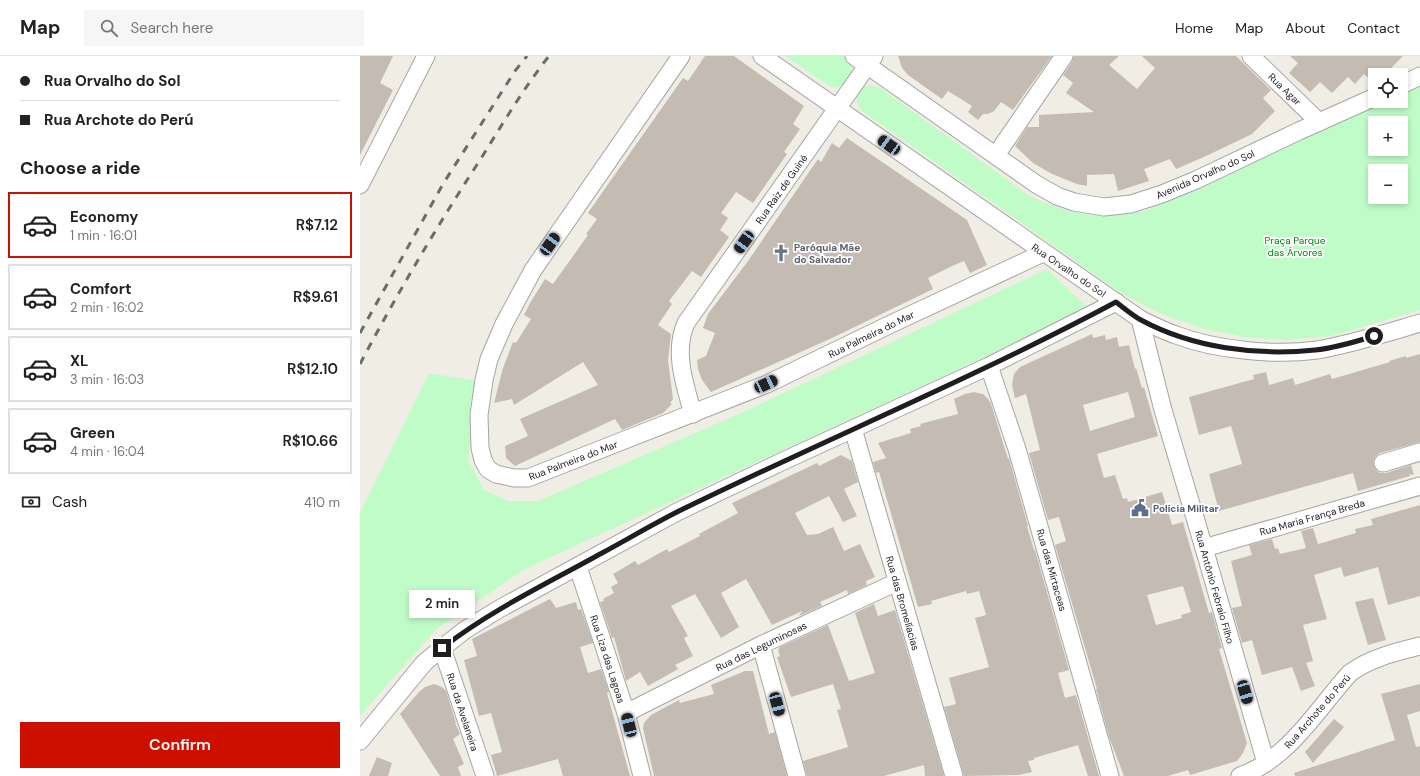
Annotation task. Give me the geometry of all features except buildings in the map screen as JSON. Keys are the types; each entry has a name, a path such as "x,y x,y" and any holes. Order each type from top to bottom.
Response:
{"street":[{"path":"360,185 426,56"},
{"name":"Rua Palmeira do Mar","path":"681,56 532,270 504,324 489,359 484,380 479,415 480,448 483,460 488,468 496,474 514,478 528,478 692,414 766,384 1043,253"},
{"name":"Rua Orvalho do Sol","path":"762,56 1043,253 1140,319 1177,335 1203,343 1242,349 1281,352 1316,350 1346,344 1420,323"},
{"path":"996,155 1064,56"},
{"name":"Rua Agar","path":"1251,56 1319,122"},
{"name":"Rua Raiz de Guiné","path":"692,414 683,378 681,333 686,323 838,109 866,59"},
{"name":"Avenida Orvalho do Sol","path":"866,59 1036,184 1057,196 1074,202 1104,208 1131,204 1162,194 1196,180 1368,99"},
{"path":"1408,82 1420,76"},
{"path":"360,740 424,663 464,630 499,609 677,512 989,366 1116,302"},
{"name":"Rua Antônio Febraio Filho","path":"1140,319 1164,410 1266,763"},
{"name":"Rua das Mirtaceas","path":"989,366 1017,449 1110,776"},
{"name":"Rua das Bromelíacias","path":"853,429 954,776"},
{"path":"1383,463 1420,452"},
{"name":"Rua Maria França Breda","path":"1204,548 1420,486"},
{"name":"Rua Liza das Lagoas","path":"578,567 626,712 642,776"},
{"name":"Rua das Leguminosas","path":"626,712 761,645 897,582"},
{"path":"761,645 797,776"},
{"name":"Rua Archote do Perú","path":"1240,776 1266,763 1284,748 1303,730 1350,673 1358,667 1389,654 1420,646"},
{"name":"Rua da Avelaneira","path":"442,648 484,776"}],"green space":[{"path":"785,56 843,56 851,62 853,71 847,81 842,85 839,87 831,87"},
{"name":"Praça Parque das Árvores","path":"869,85 879,87 1028,195 1058,208 1072,212 1114,215 1146,211 1370,108 1408,108 1408,91 1420,85 1420,310 1331,336 1288,340 1244,337 1201,328 1159,313 1121,293 862,111 857,103 857,96 861,90"},
{"path":"1047,269 1089,309 525,569 435,630 360,716 360,513 429,373 478,381 468,460 484,490 508,501 538,501 739,414"}],"railway":[{"path":"360,333 443,184 515,71 527,56"},
{"path":"360,364 403,286 448,210 522,94 549,56"}],"place":[{"name":"Paróquia Mãe do Salvador","path":"781,253"},
{"name":"Polícia Militar","path":"1140,508"}],"route":[{"path":"442,648 464,630 499,609 677,512 989,366 1116,302 1140,319 1177,335 1203,343 1242,349 1281,352 1316,350 1346,344 1374,336"}]}
